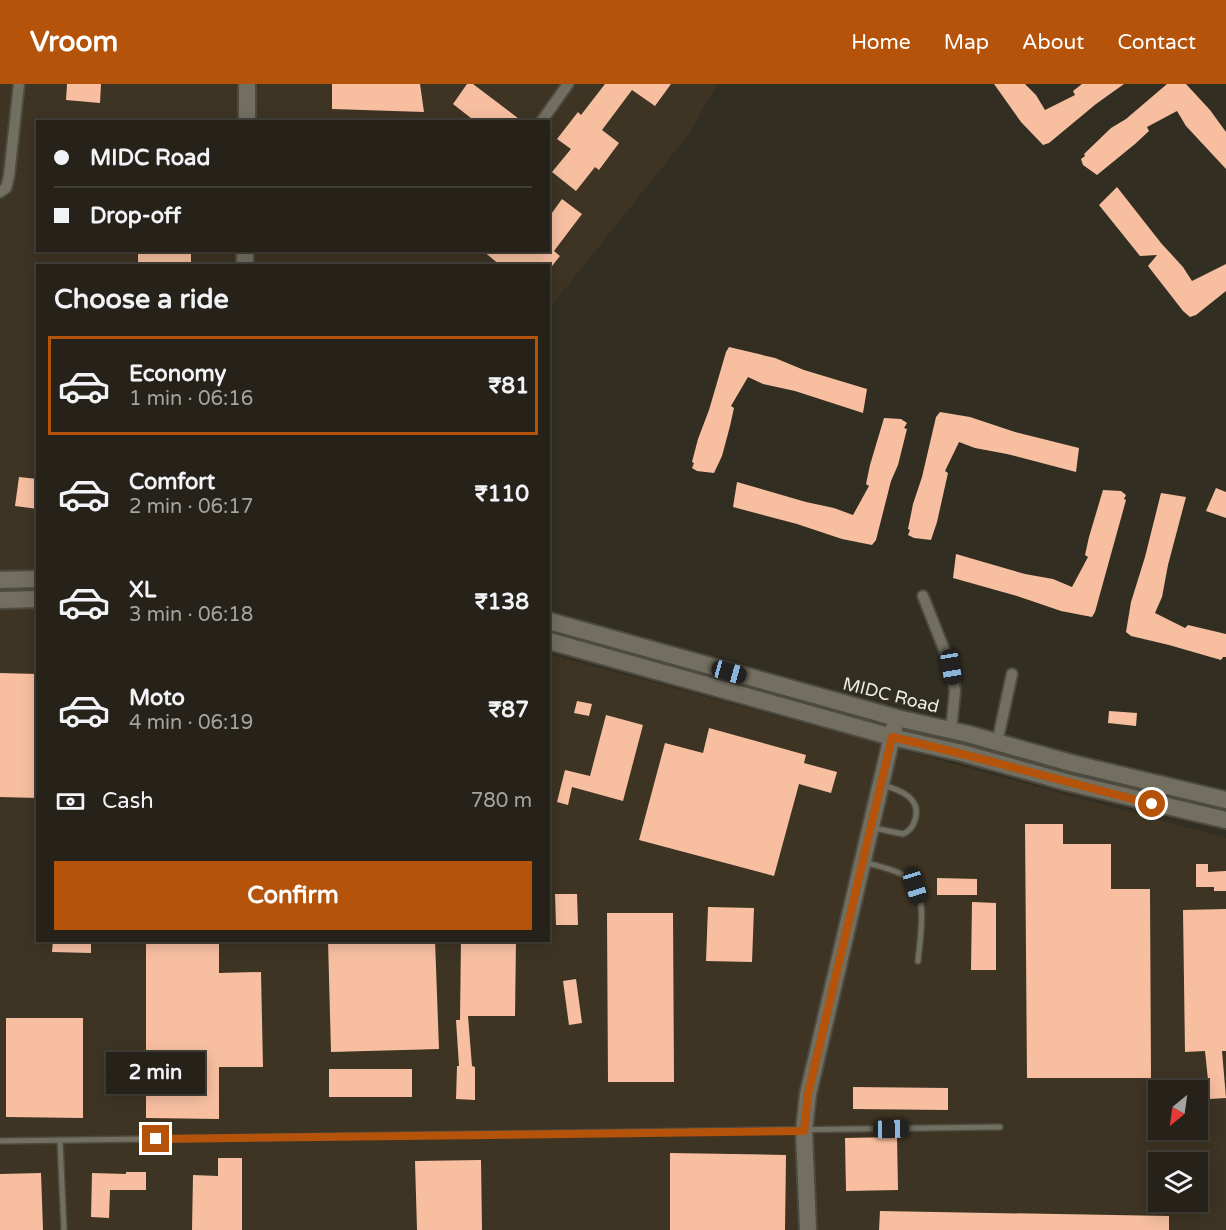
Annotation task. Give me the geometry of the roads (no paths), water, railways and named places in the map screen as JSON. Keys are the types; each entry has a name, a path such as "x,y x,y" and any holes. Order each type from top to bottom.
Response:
{"main road":[{"path":"247,84 247,120"},
{"path":"0,580 36,579"},
{"path":"0,600 36,599"},
{"name":"MIDC Road","path":"550,621 897,718 951,730 1081,766 1226,800"},
{"path":"550,641 892,737 1226,820"},
{"path":"808,1230 804,1131 808,1094 897,718"}],"street":[{"path":"0,192 6,188 9,176 19,84"},
{"path":"542,120 568,84"},
{"path":"923,596 951,667 955,692 951,730"},
{"path":"997,743 1012,674"}],"lane":[{"path":"871,827 903,834 910,830 917,812 912,798 882,784"},
{"path":"863,862 905,876 915,886 921,907 918,961"},
{"path":"0,1141 1000,1127"},
{"path":"60,1141 63,1230"}]}
